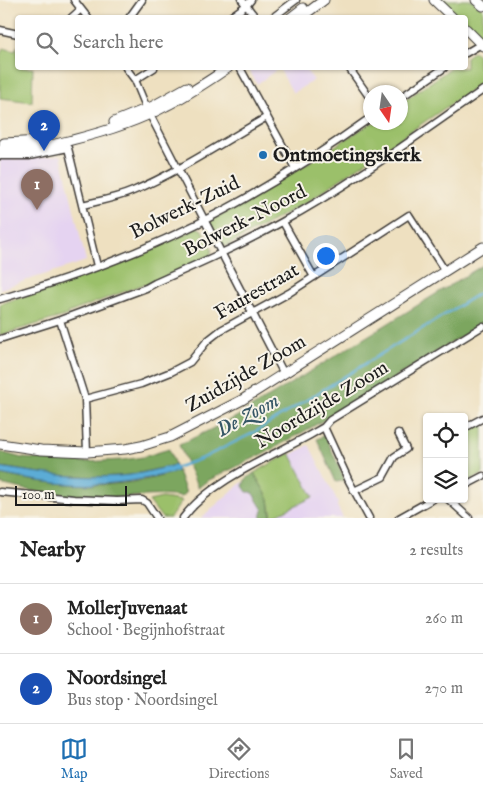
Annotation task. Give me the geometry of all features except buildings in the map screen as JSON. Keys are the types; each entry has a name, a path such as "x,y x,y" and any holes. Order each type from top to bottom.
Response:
{"main road":[{"path":"294,15 313,0"},
{"path":"311,14 324,0"},
{"path":"434,0 450,15"},
{"path":"476,0 483,6"},
{"path":"468,30 483,44"},
{"path":"0,143 27,143 61,137 148,112 214,70"},
{"path":"0,149 16,150 46,147 98,133 179,99 225,70"},
{"name":"Zuidzijde Zoom","path":"0,444 41,450 87,452 125,449 162,440 194,426 242,400 483,247"}],"street":[{"path":"74,0 86,15"},
{"path":"131,15 142,0"},
{"path":"276,15 296,0"},
{"path":"232,15 246,2 254,15"},
{"path":"74,15 81,9"},
{"path":"0,30 15,33"},
{"path":"468,51 475,46 483,44"},
{"path":"128,70 135,80 148,112 284,374"},
{"path":"135,80 151,70"},
{"path":"241,70 296,168"},
{"path":"350,70 363,88"},
{"path":"408,93 441,70"},
{"name":"Bolwerk-Noord","path":"0,339 60,320 146,288 222,254 321,200 483,90"},
{"path":"82,204 133,191 177,169 267,116"},
{"name":"Bolwerk-Zuid","path":"0,299 80,274 204,221 296,168 363,123"},
{"path":"0,156 29,156 68,148 97,266"},
{"name":"Faurestraat","path":"85,399 141,384 190,362 207,341 221,330 314,277 409,215 445,271"},
{"path":"283,222 314,277"},
{"path":"60,320 85,399 87,452"},
{"name":"Noordzijde Zoom","path":"183,518 190,508 210,490 324,427 330,420 483,326"},
{"path":"468,426 483,418"},
{"path":"324,427 368,518"},
{"path":"354,490 383,476 394,456 406,449 398,433"},
{"path":"468,484 483,476"},
{"path":"0,493 87,500 142,500 147,503 157,518"},
{"path":"399,518 426,503"},
{"path":"453,503 470,518"}],"shaded area":[{"path":"249,70 276,70 257,84"},
{"path":"280,70 306,70 314,80 293,93"},
{"path":"61,155 86,261 0,289 0,159 23,159"},
{"path":"309,445 338,502 337,506 343,518 201,518 240,484"}],"green space":[{"path":"438,0 473,0 483,9 483,37 477,37 468,28 468,15 455,15"},
{"path":"3,48 15,51 15,70 33,70 32,102 0,98 0,56"},
{"path":"474,51 478,55 478,67 483,71 483,82 307,202 224,247 209,221 246,201 363,128 363,130 408,130 408,98 448,70 468,70 468,56"},
{"path":"196,227 202,230 212,249 210,257 206,257 145,286 144,284 68,313 68,315 0,335 0,304 69,281 69,279 109,264 111,266 190,232 189,230"},
{"path":"483,265 483,323 351,405 271,450 207,481 198,488 179,445 236,417"},
{"path":"481,424 483,425 483,474 468,481 468,458 468,432"},
{"path":"325,435 344,478 343,481 336,482 317,439"},
{"path":"169,449 175,465 131,475 101,477 53,475 0,467 0,452 22,458 82,462 143,457"},
{"path":"290,453 313,497 272,517 269,499 254,473"},
{"path":"178,471 186,493 182,497 84,498 48,494 0,484 0,474 45,482 89,485 134,482"},
{"path":"254,473 269,499 271,518 261,518 263,510 252,492 247,492 243,486 245,480"},
{"path":"162,498 182,501 170,518 162,518 149,501"}],"water":[{"path":"175,465 178,471 172,473 107,484 66,484 0,474 0,467 65,476 97,477 136,474"}],"waterway":[{"name":"De Zoom","path":"175,468 203,458 253,433 483,291"}],"place":[{"name":"Noordsingel","path":"44,151"},
{"name":"Ontmoetingskerk","path":"263,155"},
{"name":"MollerJuvenaat","path":"37,210"}]}
